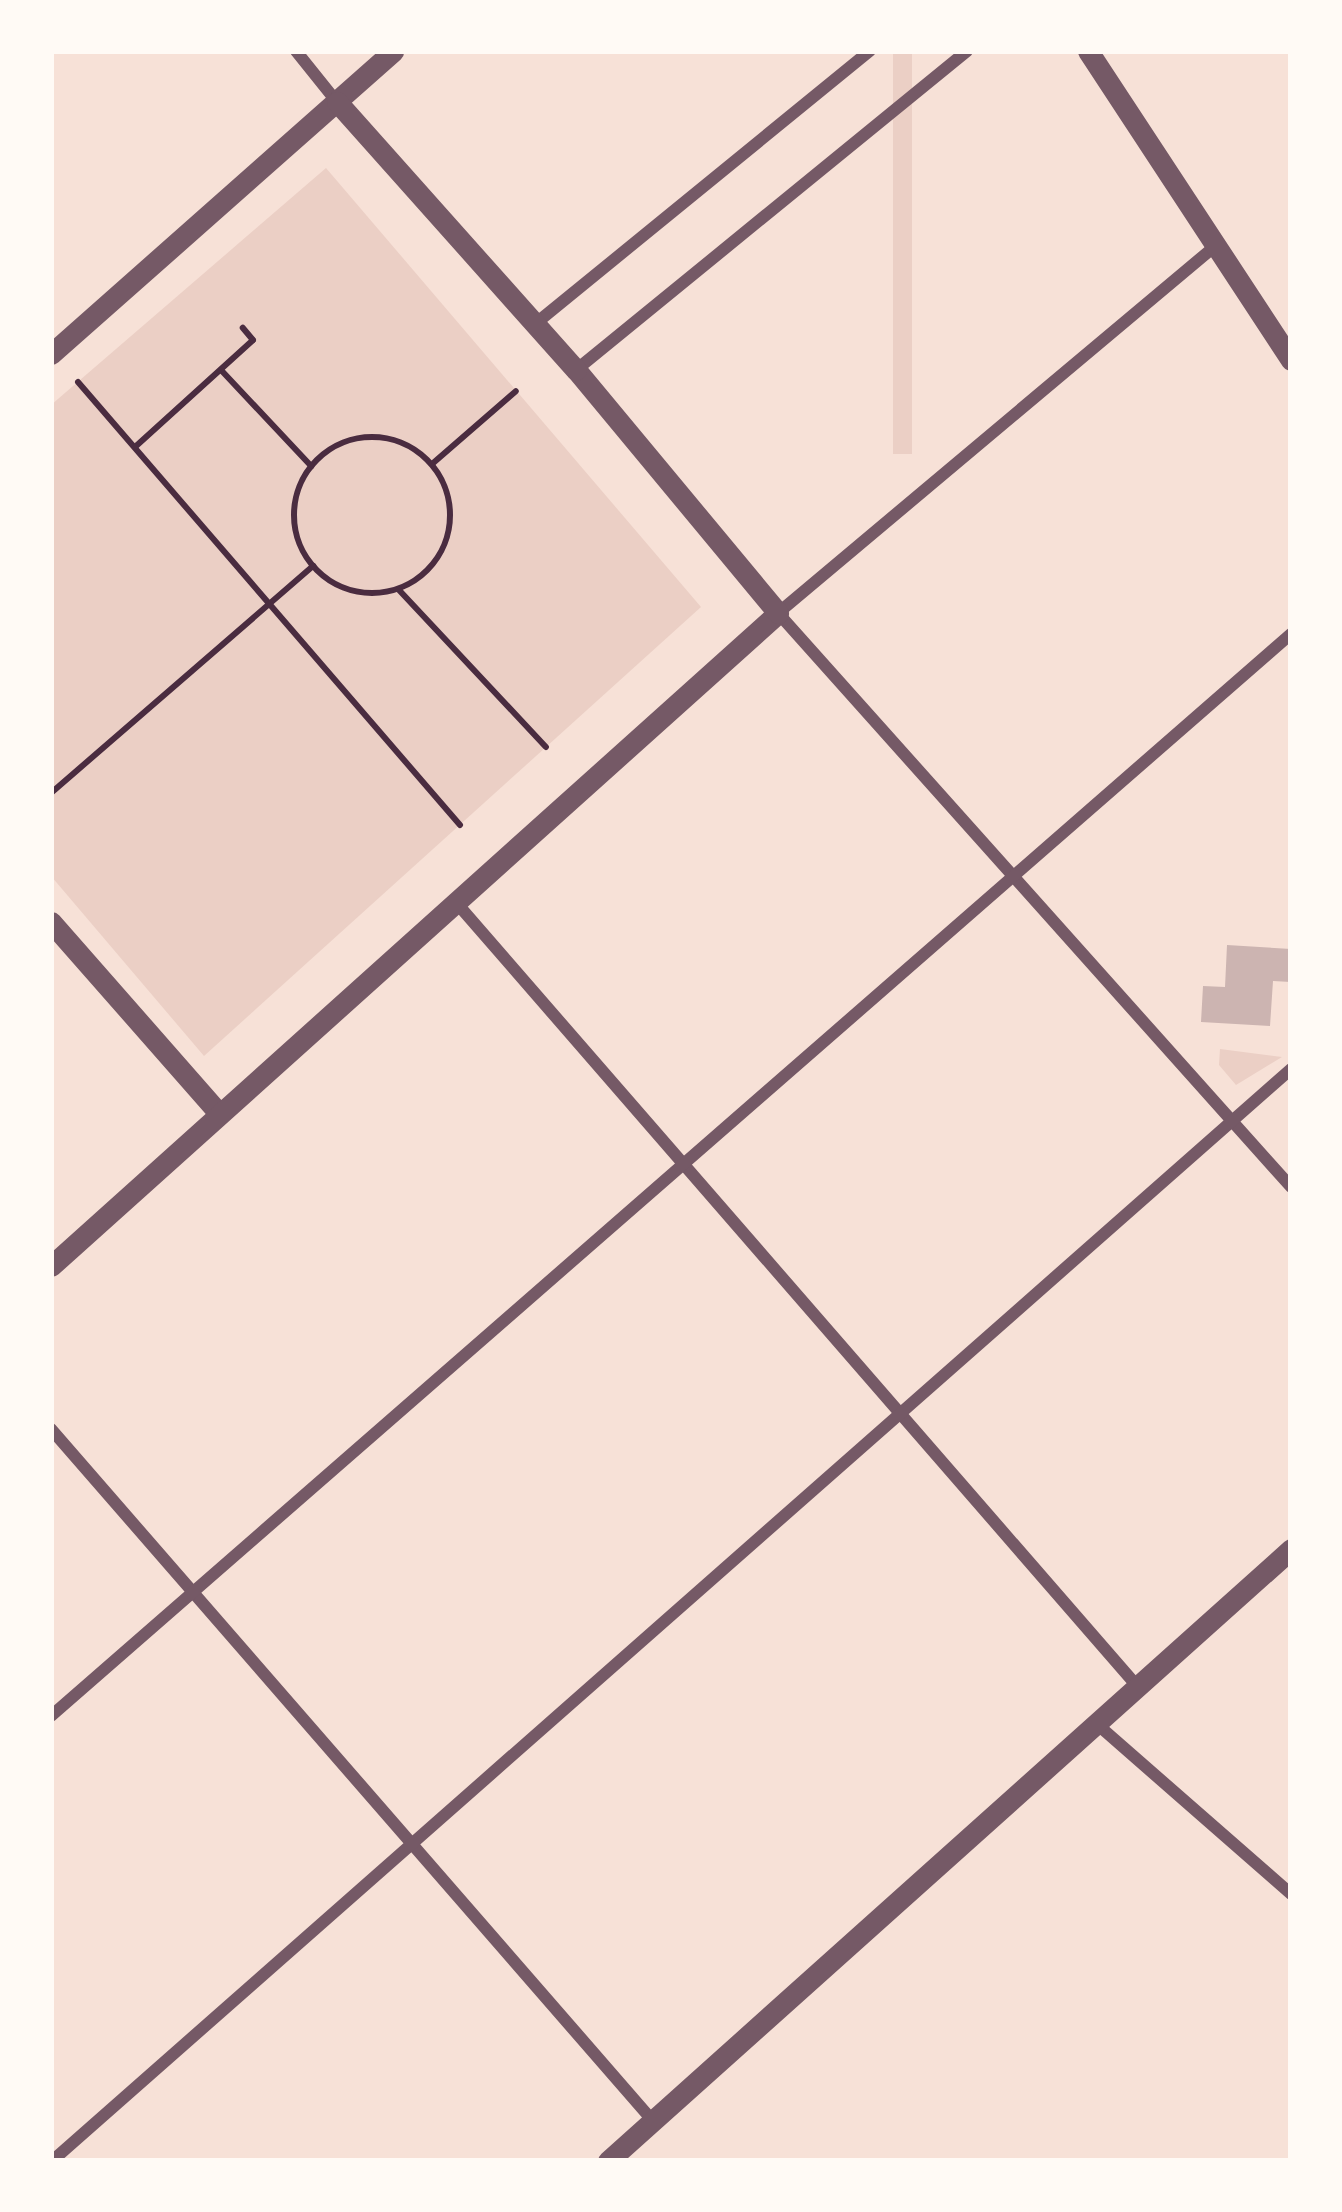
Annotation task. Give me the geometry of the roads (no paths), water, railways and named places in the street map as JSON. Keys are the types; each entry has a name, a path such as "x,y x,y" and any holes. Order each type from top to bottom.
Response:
{"street":[{"path":"296,51 576,370 778,613 1291,1186"},
{"path":"51,354 393,51"},
{"path":"536,324 870,51"},
{"path":"576,370 968,51"},
{"path":"1088,51 1291,360"},
{"path":"51,1266 216,1110 778,613 1214,247"},
{"path":"51,1716 1291,634"},
{"path":"454,900 1137,1686"},
{"path":"51,922 216,1110"},
{"path":"52,2161 406,1844 903,1417 1291,1069"},
{"path":"51,1429 196,1589 406,1844 652,2120"},
{"path":"608,2161 1291,1549"},
{"path":"1098,1725 1291,1894"}]}
